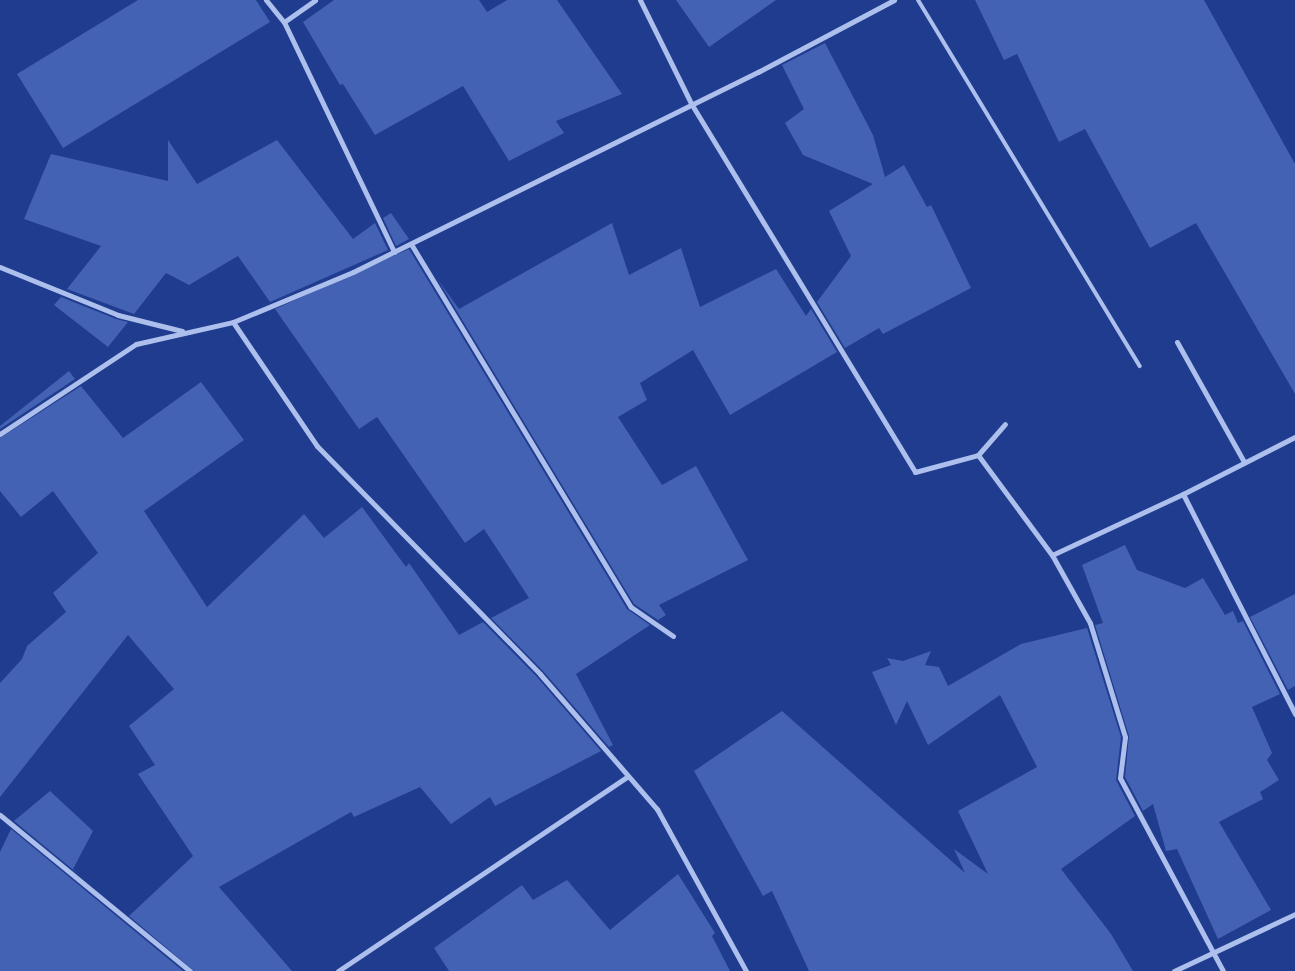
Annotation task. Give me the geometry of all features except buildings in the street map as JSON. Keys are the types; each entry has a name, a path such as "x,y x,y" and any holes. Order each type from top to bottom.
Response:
{"street":[{"path":"266,0 284,22 394,252"},
{"path":"284,22 315,0"},
{"path":"640,0 692,104 915,472 978,455 1005,424"},
{"path":"0,434 136,344 185,331 233,322 394,252 692,104 894,0"},
{"path":"411,244 631,607 673,636"},
{"path":"0,267 118,315 185,331"},
{"path":"233,322 317,446 540,674 657,809 746,971"},
{"path":"1178,342 1244,462"},
{"path":"1052,555 1183,494 1295,436"},
{"path":"978,455 1052,555 1090,623 1125,737 1120,778 1223,971"},
{"path":"1183,494 1295,714"},
{"path":"338,971 628,776"},
{"path":"0,815 190,971"},
{"path":"1174,971 1295,914"}],"lane":[{"path":"918,0 1140,366"}]}
